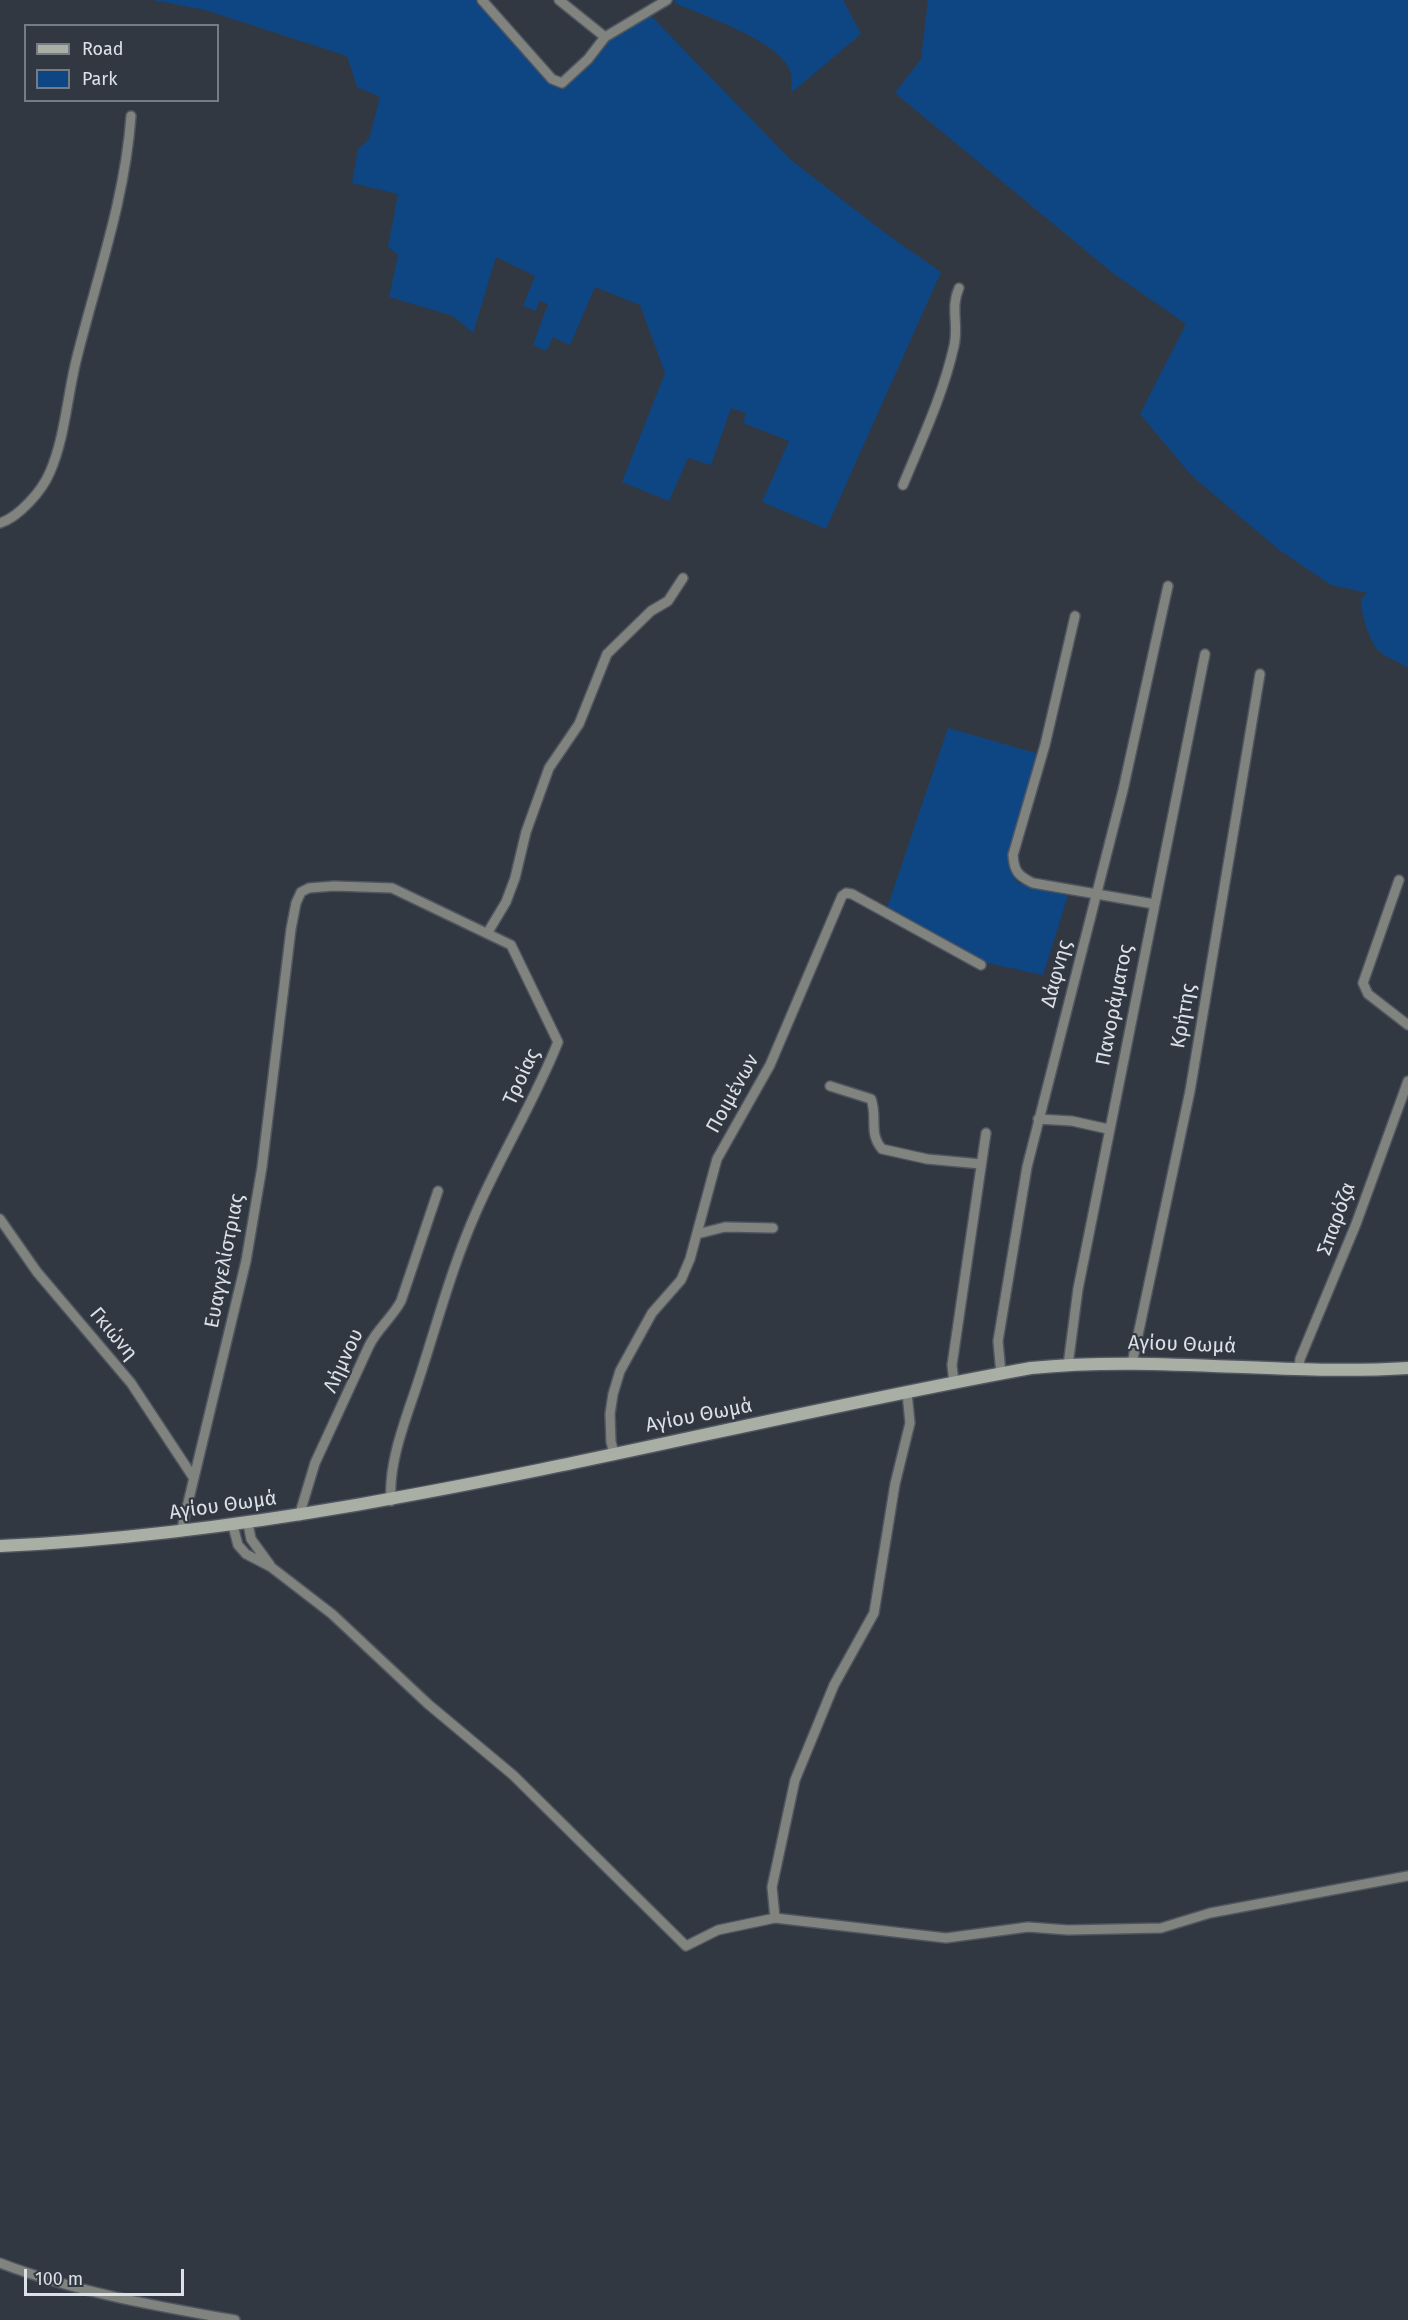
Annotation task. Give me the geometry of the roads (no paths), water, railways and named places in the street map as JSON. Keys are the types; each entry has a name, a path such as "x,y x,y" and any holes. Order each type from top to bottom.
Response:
{"main road":[{"name":"Αγίου Θωμά","path":"0,1546 100,1541 181,1532 248,1524 391,1501 954,1383 1068,1365 1132,1363 1363,1371 1408,1368"}],"street":[{"path":"482,0 552,79 562,83 588,59 605,37 668,0"},
{"path":"559,0 605,37"},
{"path":"0,523 11,520 29,500 48,475 57,451 76,362 122,186 131,116"},
{"path":"903,485 944,386 957,330 952,308 959,288"},
{"path":"488,932 506,902 515,878 526,832 549,768 579,724 607,654 651,610 668,601 684,578"},
{"name":"Δάφνης","path":"1001,1374 998,1341 1025,1178 1143,704 1168,586"},
{"path":"1075,616 1045,745 1013,855 1014,868 1020,878 1033,883 1154,904"},
{"name":"Πανοράματος","path":"1068,1365 1078,1289 1108,1129 1205,654"},
{"name":"Κρήτης","path":"1132,1363 1190,1091 1260,674"},
{"path":"1399,880 1363,983 1368,994 1408,1025"},
{"name":"Τροίας","path":"282,992 296,903 301,892 309,888 334,886 392,888 511,945 558,1042 543,1081 477,1210 435,1319 391,1476 391,1501"},
{"name":"Ποιμένων","path":"614,1453 611,1442 610,1414 620,1371 652,1313 681,1280 697,1234 717,1160 770,1065 842,896 846,893 852,894 981,965"},
{"name":"Ευαγγελίστριας","path":"181,1532 246,1262 262,1167 282,992"},
{"name":"Σπαρόζα","path":"1299,1369 1300,1359 1356,1224 1408,1081"},
{"path":"830,1086 871,1099 874,1106 874,1137 882,1149 927,1159 981,1164"},
{"path":"1038,1119 1072,1121 1108,1129"},
{"path":"954,1383 951,1365 986,1133"},
{"name":"Λήμνου","path":"299,1516 315,1463 376,1331 395,1312 400,1301 438,1191"},
{"name":"Γκιώνη","path":"0,1219 37,1272 136,1391 193,1477"},
{"path":"697,1234 725,1227 773,1228"},
{"path":"775,1918 772,1887 795,1780 834,1685 874,1612 895,1484 910,1423 907,1394"},
{"path":"248,1524 251,1539 271,1567"},
{"path":"233,1526 238,1545 246,1554 271,1567 332,1614 428,1704 513,1775 686,1946 718,1930 775,1918 946,1938 1028,1927 1068,1930 1161,1928 1210,1913 1408,1876"},
{"path":"0,2264 37,2277 137,2302 235,2320"}]}
